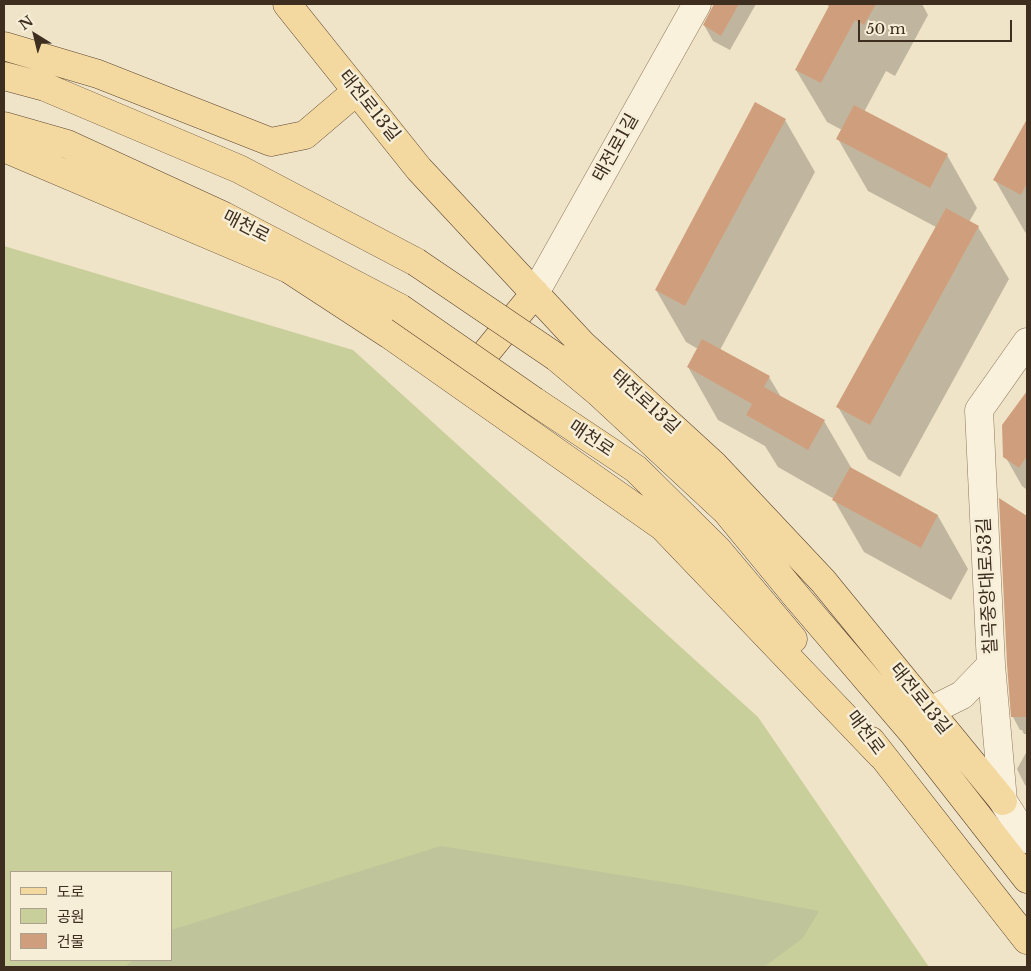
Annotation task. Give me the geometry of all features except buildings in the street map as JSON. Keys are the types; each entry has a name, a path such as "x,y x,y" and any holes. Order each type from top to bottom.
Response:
{"main road":[{"name":"태전로13길","path":"287,4 419,169 582,344 714,465 823,581 1003,801"},
{"path":"4,46 98,74 271,142 305,135 352,95 359,94"},
{"name":"매천로","path":"4,76 45,87 239,169 416,262 556,357 599,393 727,512 913,733 1027,878"},
{"name":"매천로","path":"4,126 67,144 224,216 400,308 636,469 718,550 803,650 881,756 1027,940"},
{"path":"4,148 289,269 390,335 663,527 881,756"},
{"path":"460,385 535,293"}],"street":[{"name":"태전로1길","path":"535,293 697,4"},
{"name":"칠곡중앙대로53길","path":"1027,342 979,410 991,665 1003,801 1027,838"},
{"path":"930,711 962,695 991,665"}],"green space":[{"path":"4,246 353,350 758,717 929,967 4,967"},
{"path":"441,846 694,887 819,911 803,938 764,967 125,967 132,961 172,961 172,930"}]}
